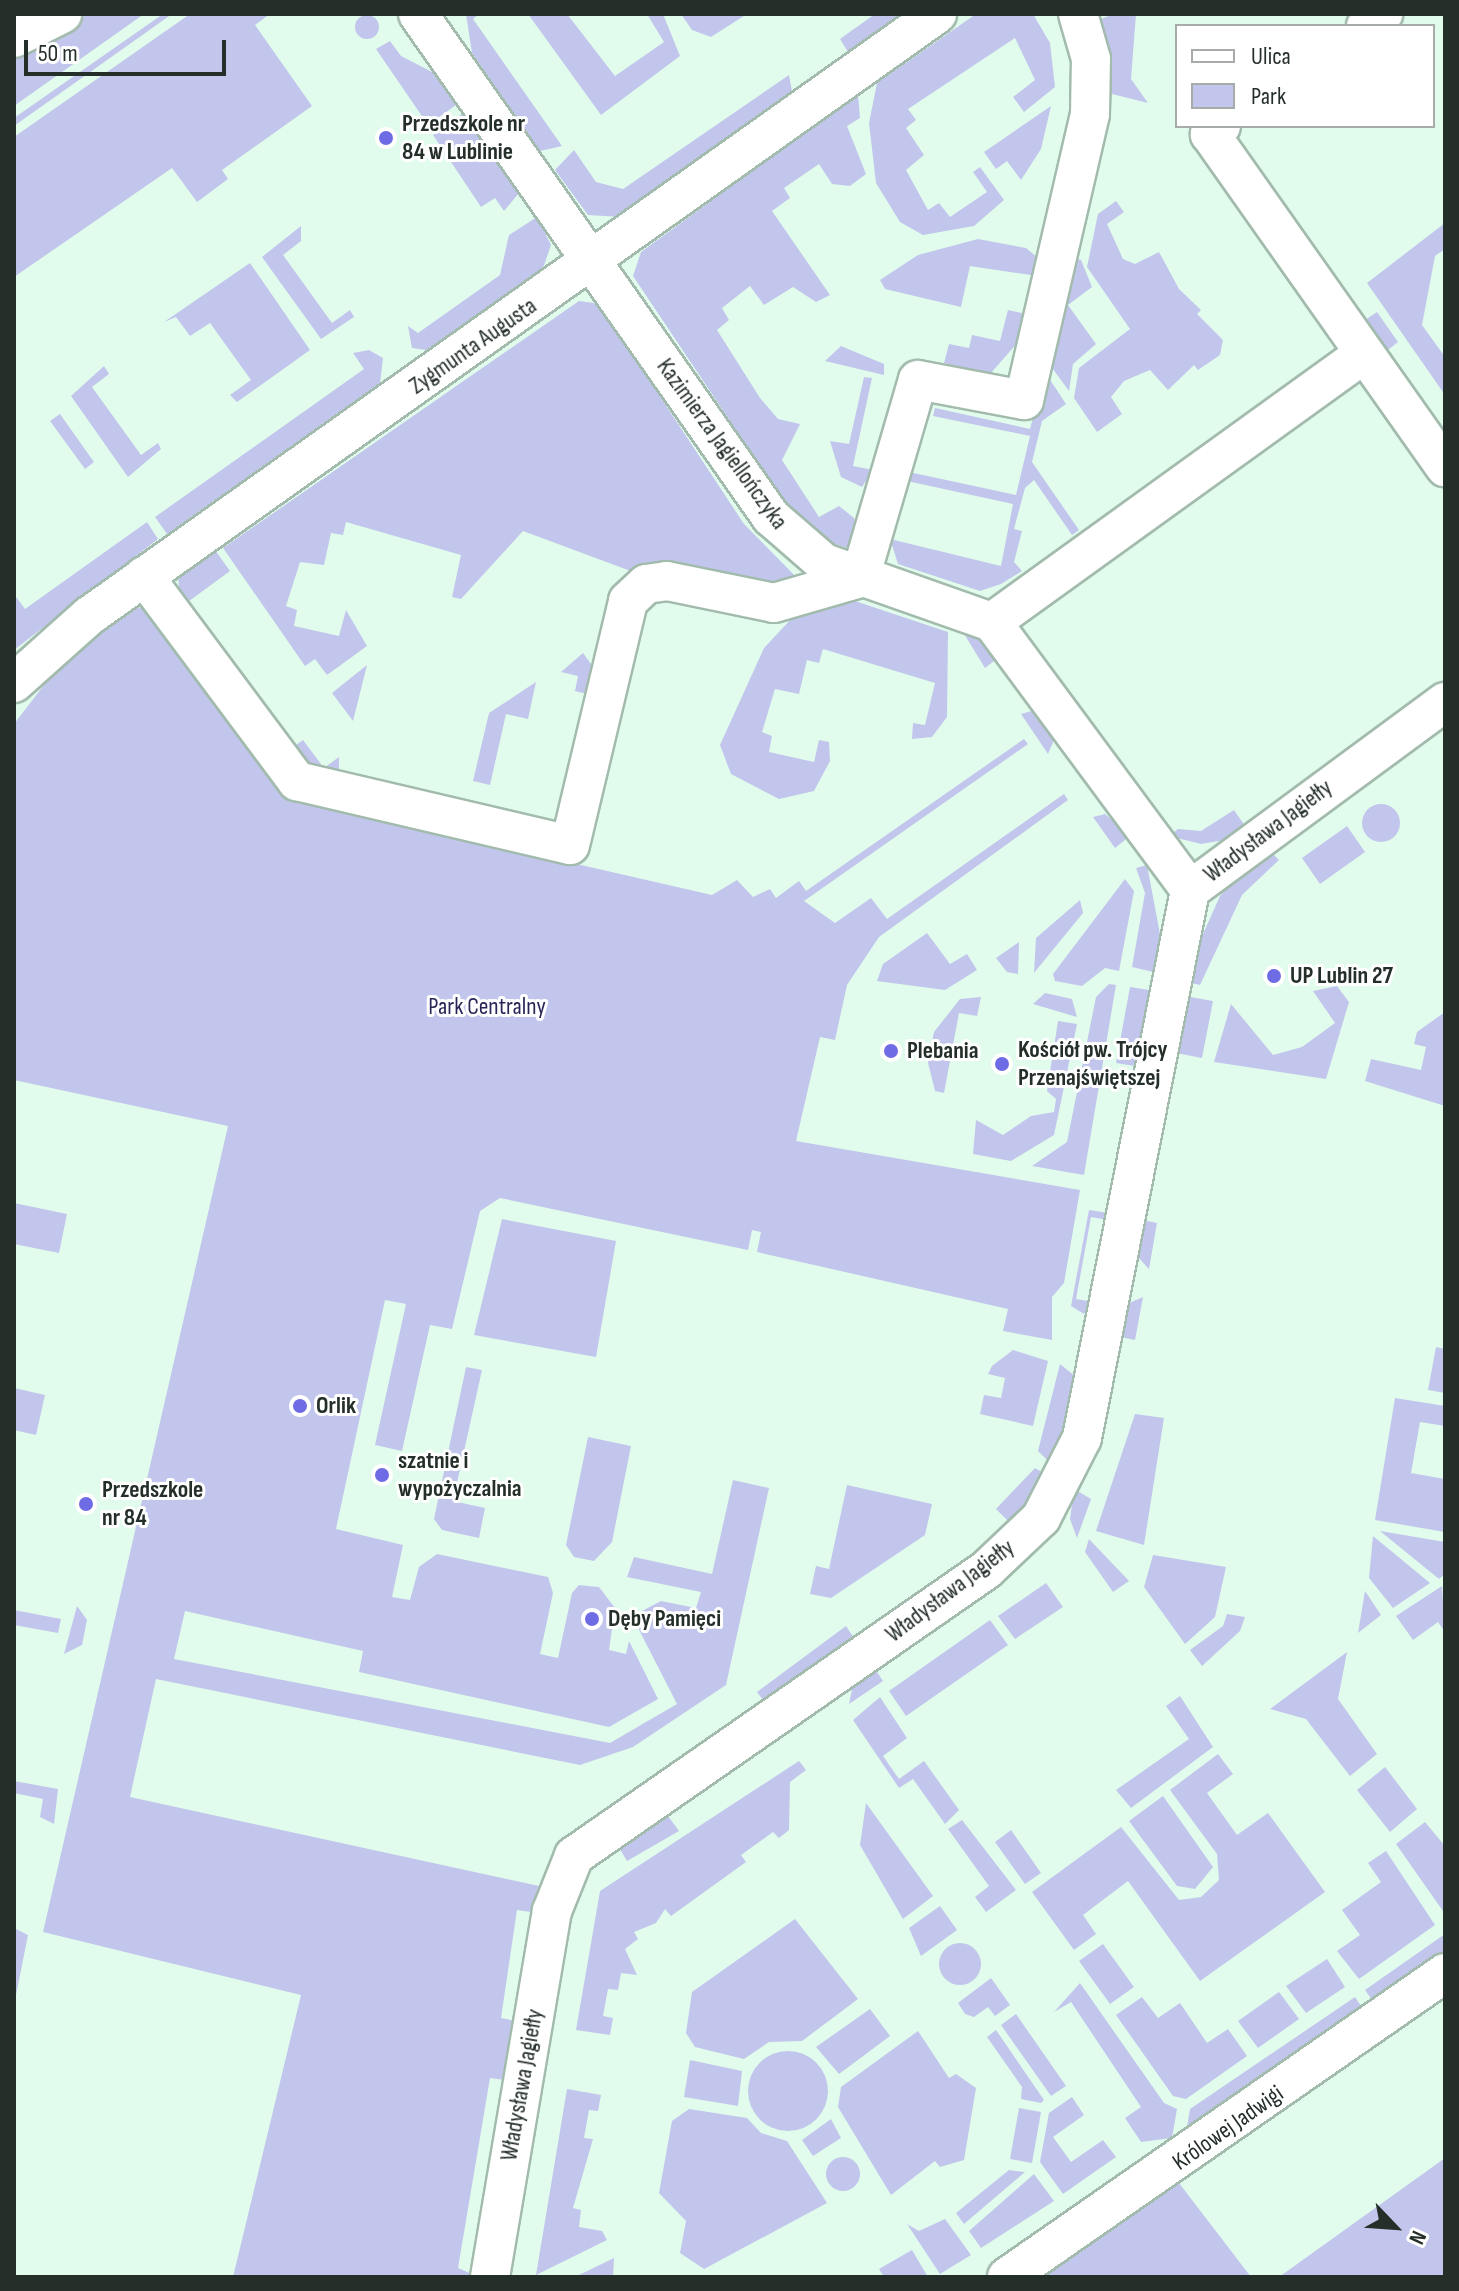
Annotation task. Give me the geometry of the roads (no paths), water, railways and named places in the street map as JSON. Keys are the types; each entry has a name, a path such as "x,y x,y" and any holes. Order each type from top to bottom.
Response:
{"street":[{"path":"14,35 34,14"},
{"path":"14,35 62,14"},
{"name":"Kazimierza Jagiellończyka","path":"418,14 771,517 800,547 860,578 992,622"},
{"name":"Zygmunta Augusta","path":"14,683 51,643 592,263 937,14"},
{"path":"144,576 297,781 570,845 628,601 646,584 667,581 774,603 860,578 918,380 1024,400 1090,114 1091,59 1078,14"},
{"path":"1218,128 1210,134 1445,467"},
{"path":"1190,890 992,622 1364,354"},
{"name":"Władysława Jagiełły","path":"490,2277 552,1911 574,1856 986,1570 1041,1518 1082,1438 1190,890 1445,702"},
{"name":"Królowej Jadwigi","path":"1007,2277 1181,2163 1445,1973"}],"place":[{"name":"Przedszkole nr 84 w Lublinie","path":"386,138"},
{"name":"UP Lublin 27","path":"1274,976"},
{"name":"Plebania","path":"891,1051"},
{"name":"Kościół pw. Trójcy Przenajświętszej","path":"1002,1064"},
{"name":"Orlik","path":"300,1406"},
{"name":"szatnie i wypożyczalnia","path":"382,1475"},
{"name":"Przedszkole nr 84","path":"86,1504"},
{"name":"Dęby Pamięci","path":"592,1619"}],"park label":[{"name":"Park Centralny","path":"487,1007"}]}
